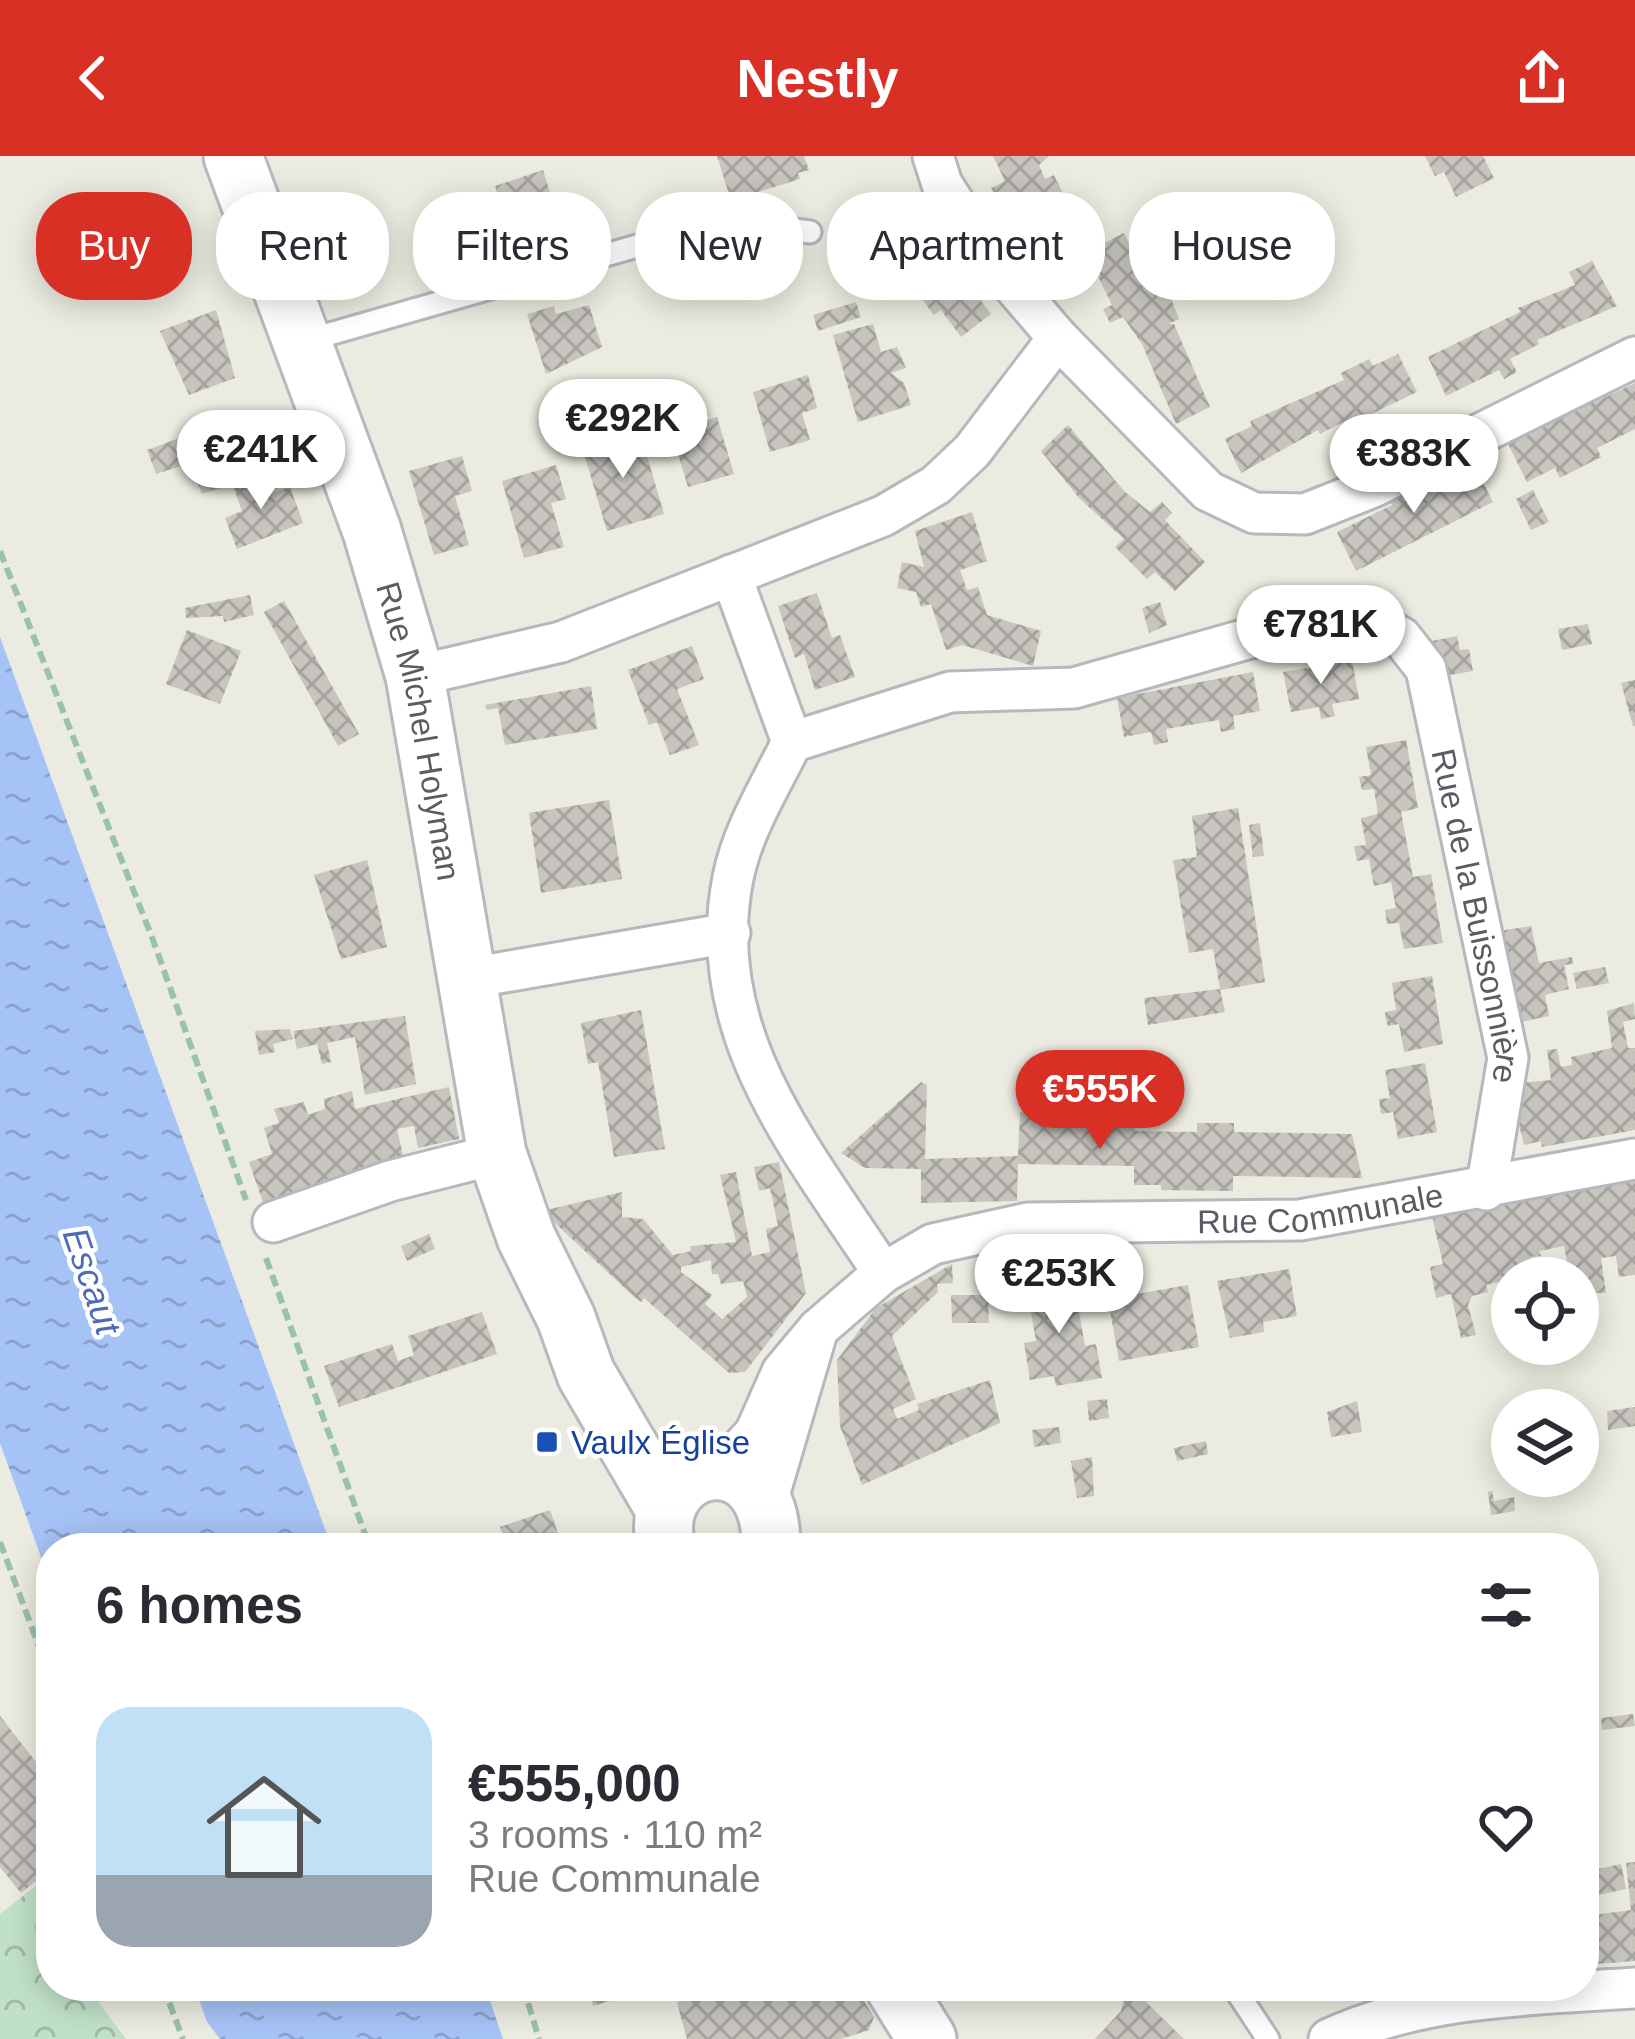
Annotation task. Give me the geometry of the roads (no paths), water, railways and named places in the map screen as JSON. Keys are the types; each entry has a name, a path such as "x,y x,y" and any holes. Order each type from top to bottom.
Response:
{"main road":[{"name":"Rue Michel Holyman","path":"233,156 372,531 415,676 497,1154 526,1237 566,1318 586,1374 688,1501"},
{"path":"688,1501 748,1480 769,1533"},
{"path":"903,2001 927,2039"}],"street":[{"path":"933,156 942,184 988,256 1058,338 1208,490 1254,513 1305,514 1373,488 1635,357"},
{"path":"415,676 561,642 883,515 936,485 972,451 1058,338"},
{"path":"730,575 792,742 733,878 728,982 761,1087 883,1273"},
{"name":"Rue de la Buissonnière","path":"792,742 950,692 1073,688 1289,627 1358,615 1401,637 1426,669 1508,1058 1486,1190"},
{"path":"464,979 730,933"},
{"path":"262,1226 390,1181 497,1154"},
{"name":"Rue Communale","path":"688,1501 754,1432 782,1372 818,1329 883,1273 933,1244 1028,1223 1300,1220 1486,1190 1635,1159"},
{"path":"769,1533 818,1329"},
{"path":"1599,1990 1635,1988"},
{"path":"1329,2039 1377,2017 1462,2001"}],"lane":[{"path":"305,341 665,238 742,223 810,232"},
{"path":"1243,2001 1268,2039"}],"water":[{"name":"Escaut","path":"0,637 327,1533 36,1533 36,1543 0,1443"},
{"path":"199,2001 490,2001 503,2039 220,2039"}],"place":[{"name":"Vaulx Église","path":"547,1442"}]}
